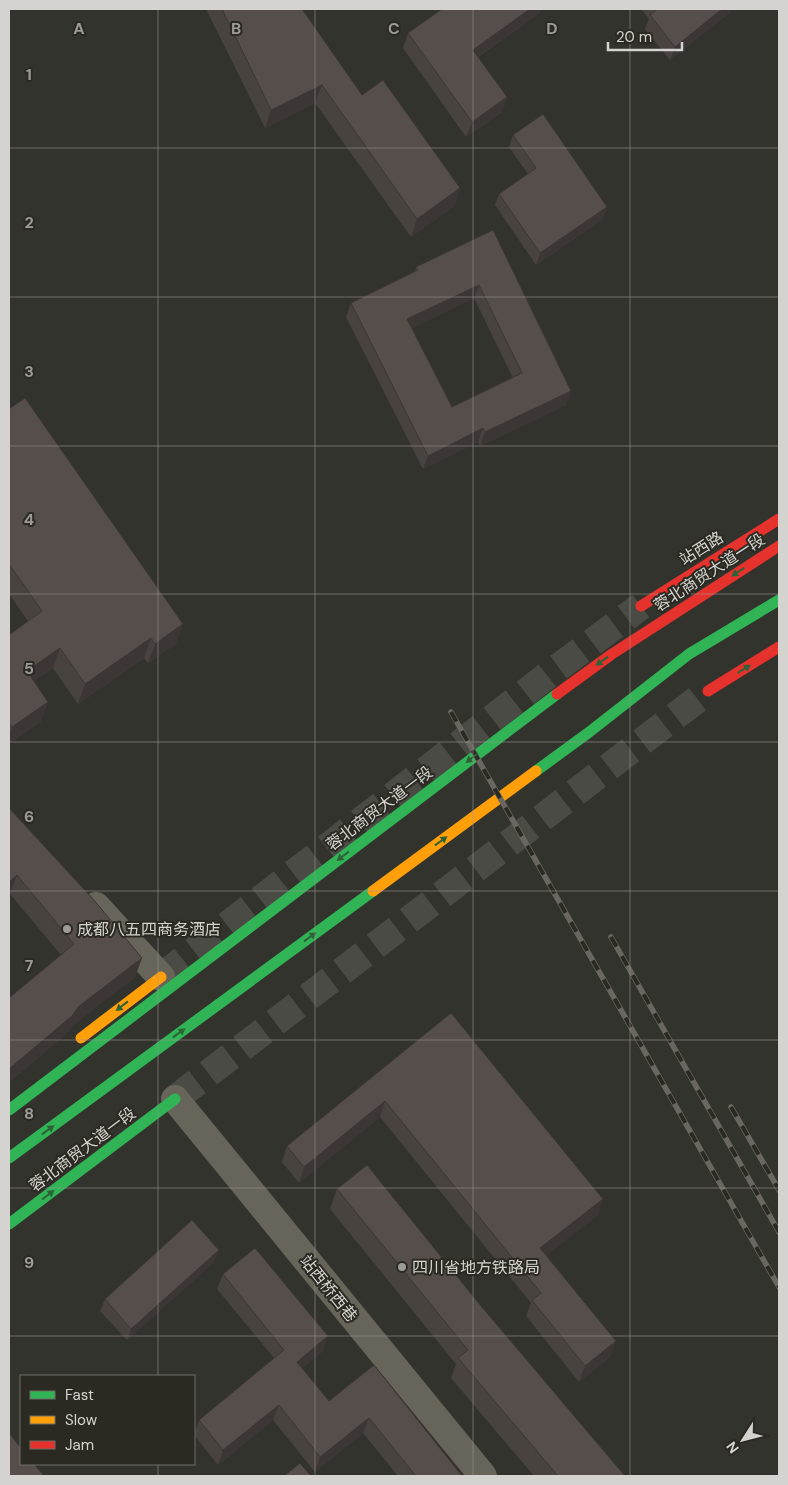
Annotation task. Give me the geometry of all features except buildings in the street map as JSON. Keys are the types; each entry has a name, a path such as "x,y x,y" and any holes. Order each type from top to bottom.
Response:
{"main road":[{"name":"站西路","path":"641,606 779,519"},
{"name":"蓉北商贸大道一段","path":"9,1110 542,705 612,654 779,546"},
{"path":"9,1158 588,734 688,654 779,600"},
{"path":"708,691 779,647"},
{"path":"70,1047 161,977"},
{"name":"蓉北商贸大道一段","path":"9,1224 174,1099"}],"street":[{"path":"82,890 161,977"},
{"name":"站西桥西巷","path":"174,1099 483,1476"}],"tunnel":[{"path":"161,977 548,675 641,606"},
{"path":"175,1099 708,691"}],"railway":[{"path":"451,712 779,1287"},
{"path":"611,937 779,1232"},
{"path":"731,1107 779,1190"}],"traffic: fast":[{"path":"536,771 689,654 779,600"},
{"path":"9,1110 557,694"},
{"path":"9,1158 373,891"},
{"path":"9,1224 175,1099"}],"traffic: slow":[{"path":"373,891 536,771"},
{"path":"81,1038 161,977"}],"traffic: jam":[{"path":"641,606 779,519"},
{"path":"557,694 612,654 779,546"},
{"path":"708,691 779,647"}],"place":[{"name":"成都八五四商务酒店","path":"67,929"},
{"name":"四川省地方铁路局","path":"402,1267"}]}
